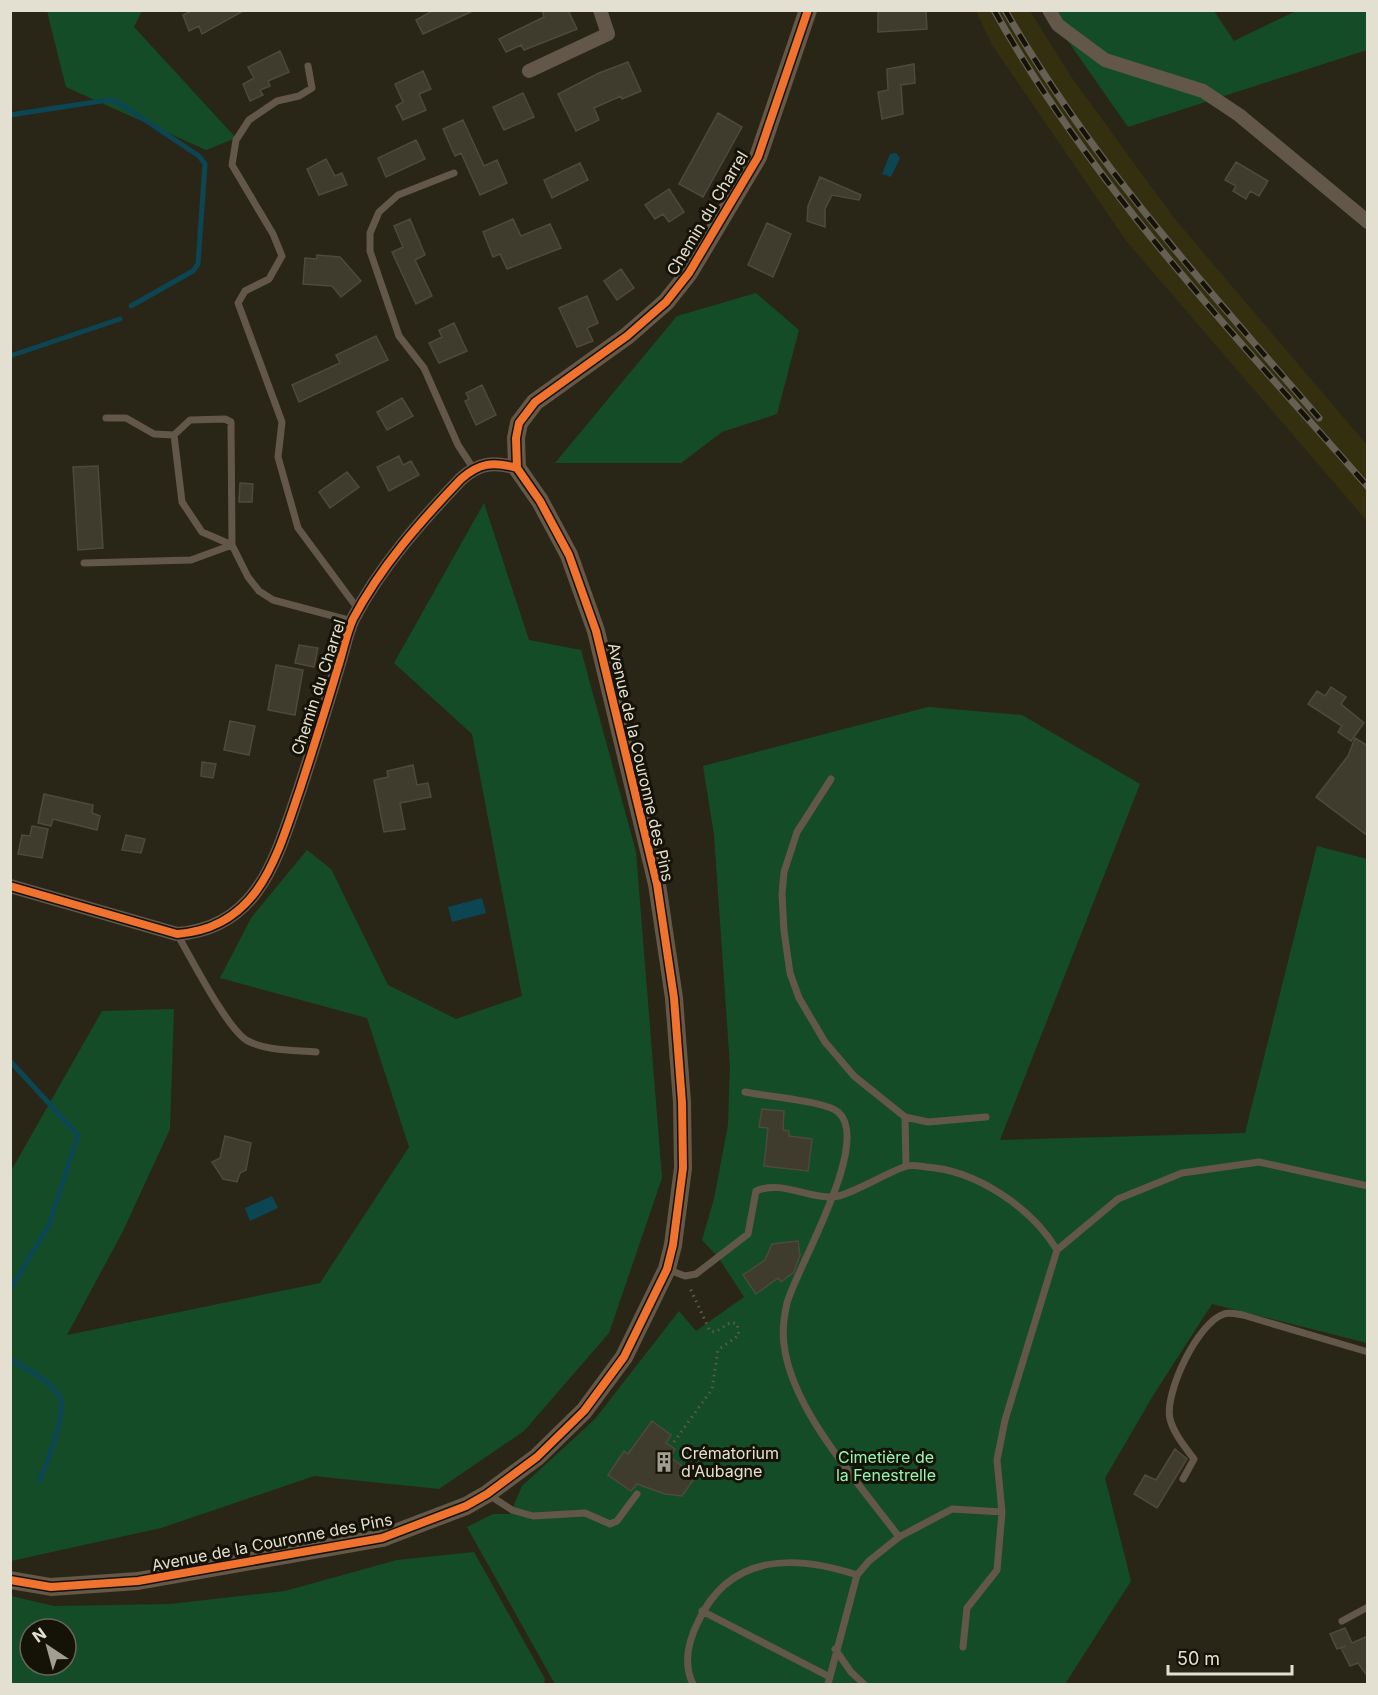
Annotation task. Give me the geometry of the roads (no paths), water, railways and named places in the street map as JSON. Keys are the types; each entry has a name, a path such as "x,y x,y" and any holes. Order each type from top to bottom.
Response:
{"street":[{"path":"529,71 608,34 600,10"},
{"name":"Chemin du Charrel","path":"517,468 515,453 519,423 535,402 627,336 666,302 689,273 758,157 808,10"},
{"path":"1049,10 1058,25 1105,60 1203,91 1239,115 1368,222"},
{"path":"473,468 490,462 517,468"},
{"name":"Chemin du Charrel","path":"10,886 177,934 197,933 238,912 258,890 274,864 355,616 392,557 454,485 473,468"},
{"name":"Avenue de la Couronne des Pins","path":"10,1580 51,1587 138,1581 382,1538 465,1506 487,1494 537,1457 584,1411 624,1357 667,1269 673,1245 683,1168 682,1101 674,998 657,884 596,631 569,555 540,501 517,468"}],"lane":[{"path":"308,66 312,88 299,96 277,101 249,120 236,140 232,165 273,234 282,256 269,279 245,291 238,303 282,422 278,458 298,528 355,616"},
{"path":"454,172 398,195 379,212 370,233 370,251 399,336 424,368 458,445 473,468"},
{"path":"106,418 126,418 154,434 174,435 190,420 225,419 231,422 232,545 248,577 259,591 273,600 355,616"},
{"path":"174,435 182,502 202,532 232,545"},
{"path":"84,563 191,560 232,545"},
{"path":"831,779 797,832 784,872 782,911 790,973 799,998 825,1041 854,1076 905,1117 928,1122 986,1117"},
{"path":"177,934 214,1000 247,1041 276,1048 316,1052"},
{"path":"745,1092 822,1105 838,1112 846,1127 848,1141 833,1198 788,1301 784,1320 786,1360 791,1380 812,1419 899,1537"},
{"path":"905,1117 906,1166"},
{"path":"963,1647 967,1608 996,1570 1002,1512 997,1460 1005,1420 1057,1250 1118,1200 1182,1173 1259,1162 1368,1186"},
{"path":"667,1269 685,1276 696,1274 748,1234 756,1191 768,1186 833,1198 906,1166 955,1171 987,1183 1047,1232 1057,1250"},
{"path":"1183,1479 1194,1459 1178,1436 1170,1418 1171,1392 1201,1332 1210,1322 1226,1313 1243,1315 1368,1352"},
{"path":"487,1494 512,1510 533,1516 585,1513 610,1524 617,1521 637,1494"},
{"path":"828,1684 828,1676 856,1575 868,1561 899,1537 952,1509 1002,1512"},
{"path":"693,1684 687,1663 689,1643 702,1611 733,1577 766,1564 786,1561 814,1564 856,1575"},
{"path":"1342,1621 1368,1606"},
{"path":"702,1611 828,1676"},
{"path":"836,1649 851,1672 864,1684"}],"water":[{"path":"896,153 900,158 891,177 882,174 890,154"},
{"path":"482,898 486,913 452,922 448,907"},
{"path":"272,1196 278,1208 250,1221 245,1208"}],"waterway":[{"path":"10,115 108,100 118,102 199,156 205,164 198,264 193,271 131,306"},
{"path":"10,356 120,319"},
{"path":"10,1061 78,1135 49,1225 10,1290"},
{"path":"10,1359 50,1384 61,1403 59,1425 40,1481"}],"railway":[{"path":"994,10 1033,75 1121,199 1217,316 1368,487"},
{"path":"1005,10 1075,119 1152,222 1319,418"}],"place":[{"name":"Crématorium d'Aubagne","path":"664,1462"}],"park label":[{"name":"Cimetière de la Fenestrelle","path":"886,1466"}]}
